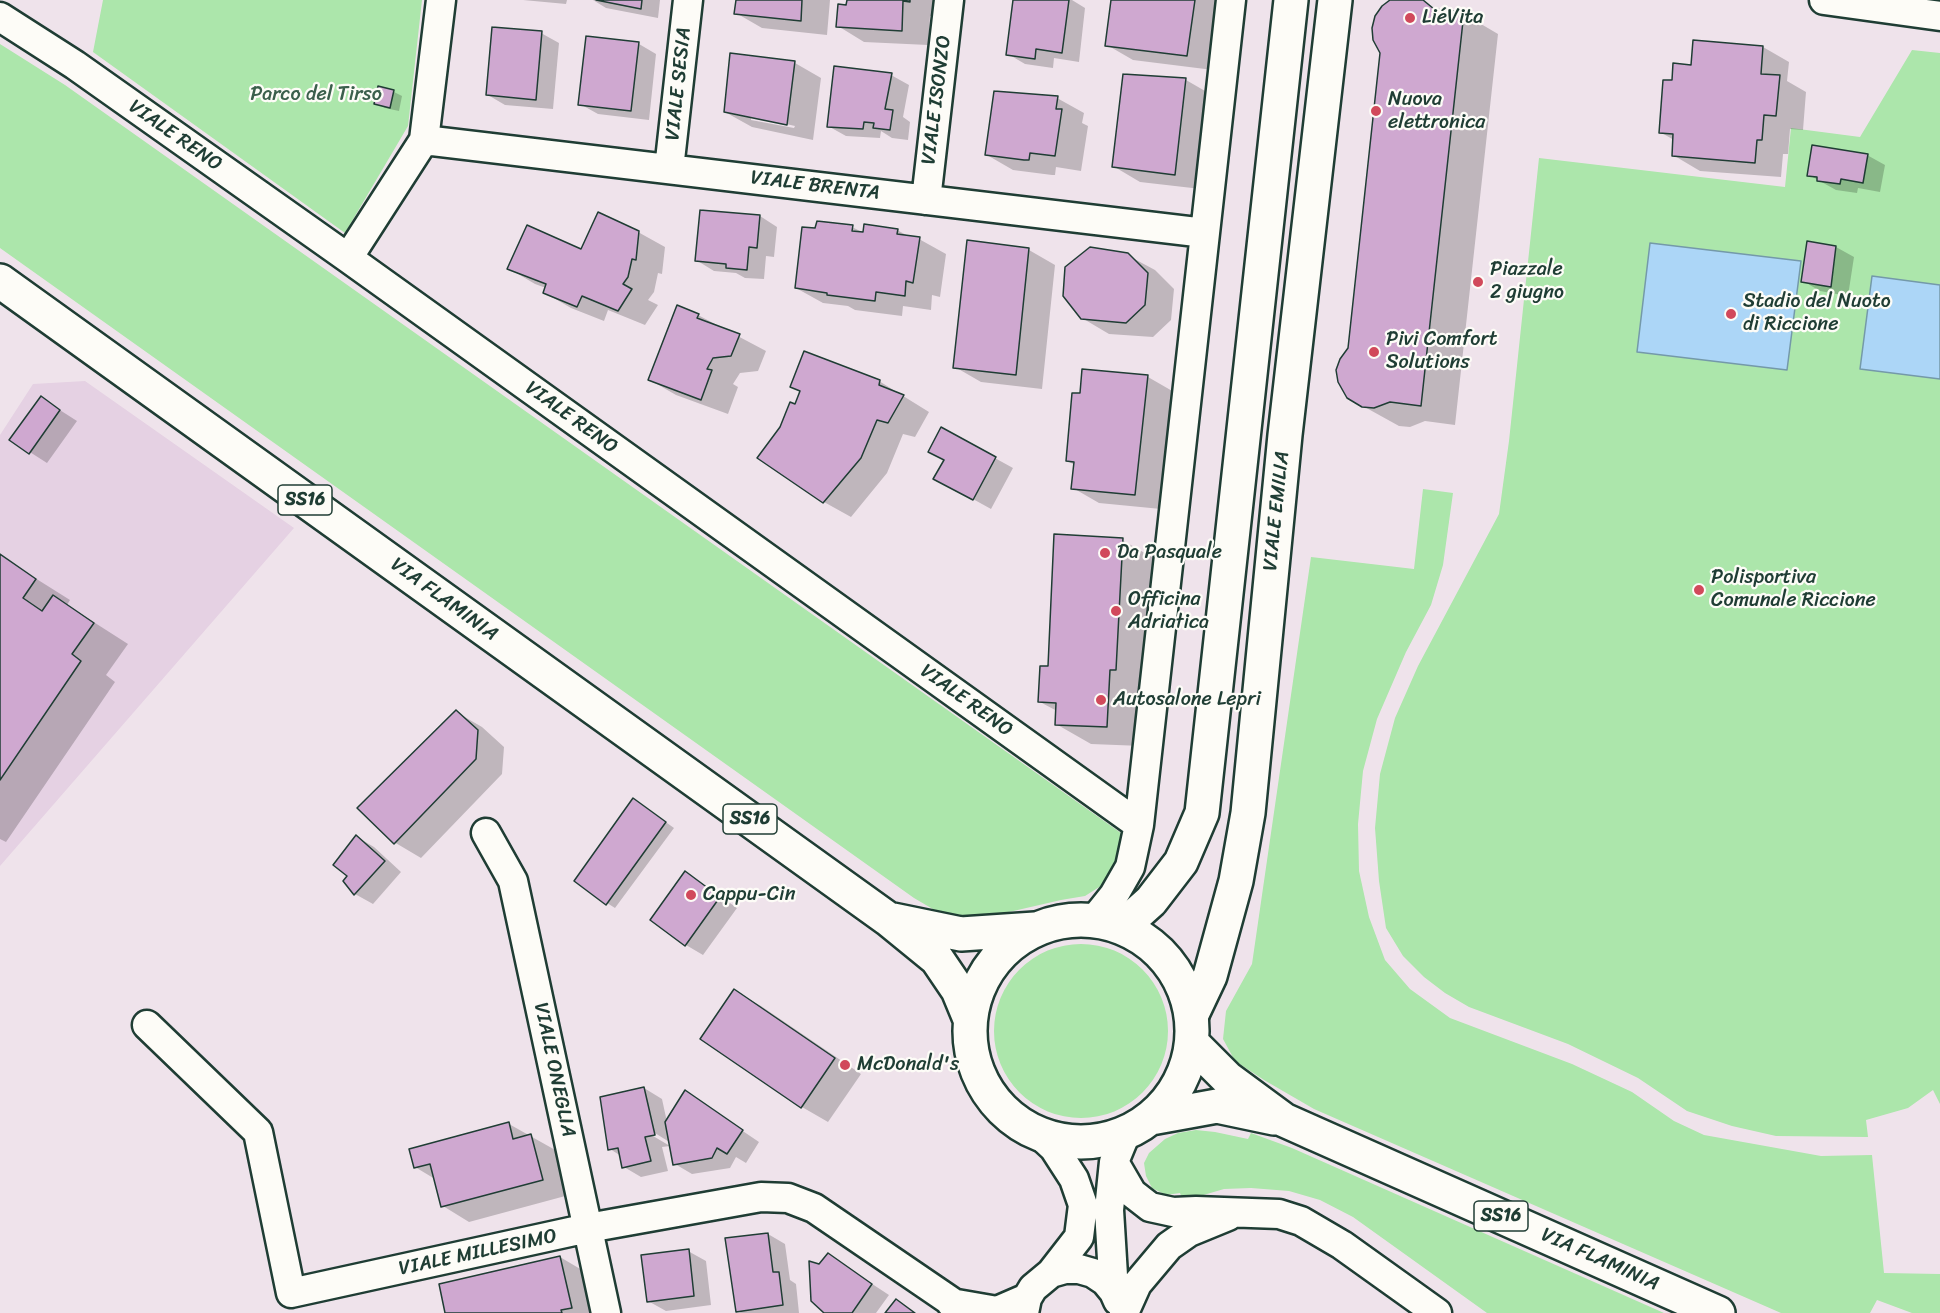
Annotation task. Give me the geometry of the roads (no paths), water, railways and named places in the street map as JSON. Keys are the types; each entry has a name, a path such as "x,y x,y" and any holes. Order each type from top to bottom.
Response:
{"main road":[{"name":"VIALE EMILIA","path":"1108,924 1151,901 1181,862 1202,813 1291,0"},
{"name":"VIALE EMILIA","path":"1192,1029 1210,976 1236,881 1248,813 1286,424 1335,0"},
{"name":"VIA FLAMINIA","path":"0,281 888,920 937,959 958,990 970,1019"},
{"name":"VIA FLAMINIA","path":"888,920 961,934 1037,929"},
{"name":"SS16","path":"1065,921 1108,924 1148,941 1168,961 1184,986 1192,1029 1185,1072 1171,1097 1130,1138 1098,1142 1069,1142 1040,1135 1015,1121 994,1101 979,1076 971,1048 970,1019 977,990 992,965 1012,944 1037,929 1065,921"},
{"name":"VIA FLAMINIA","path":"1192,1029 1227,1078 1284,1120"},
{"name":"VIA FLAMINIA","path":"1130,1138 1217,1106 1284,1120 1718,1313"}],"street":[{"path":"348,258 424,140 441,0"},
{"name":"VIALE SESIA","path":"669,169 688,0"},
{"name":"VIALE ISONZO","path":"926,200 949,0"},
{"path":"1108,924 1114,895 1130,867 1139,825 1231,0"},
{"path":"1824,0 1907,6 1940,16"},
{"name":"VIALE RENO","path":"0,17 75,65 348,258 1139,825"},
{"name":"VIALE BRENTA","path":"424,140 1205,233"},
{"name":"VIALE ONEGLIA","path":"486,833 513,881 606,1313"},
{"name":"VIALE MILLESIMO","path":"147,1025 258,1132 291,1293 588,1228 761,1197 788,1198 814,1208 960,1308 998,1311 1026,1306"},
{"path":"1026,1306 1033,1288 1051,1273 1079,1237 1083,1205 1074,1179 1054,1148 1040,1135"},
{"path":"1130,1138 1132,1193 1150,1207 1173,1212 1279,1214 1301,1221 1342,1245 1437,1313"},
{"path":"1120,1306 1108,1210 1130,1138"},
{"path":"1120,1306 1168,1246 1189,1232 1235,1213"},
{"path":"1051,1273 1065,1269 1079,1269 1093,1273 1106,1281 1120,1306"}],"water":[{"path":"1650,243 1801,261 1787,370 1637,352"},
{"path":"1872,276 1940,285 1940,379 1860,369"}],"place":[{"name":"LiéVita","path":"1410,18"},
{"name":"Nuova elettronica","path":"1376,111"},
{"name":"Piazzale 2 giugno","path":"1478,282"},
{"name":"Stadio del Nuoto di Riccione","path":"1731,314"},
{"name":"Pivi Comfort Solutions","path":"1374,352"},
{"name":"Da Pasquale","path":"1105,553"},
{"name":"Polisportiva Comunale Riccione","path":"1699,590"},
{"name":"Officina Adriatica","path":"1116,611"},
{"name":"Autosalone Lepri","path":"1101,700"},
{"name":"Cappu-Cin","path":"691,895"},
{"name":"McDonald's","path":"845,1065"}],"park label":[{"name":"Parco del Tirso","path":"316,95"}]}
